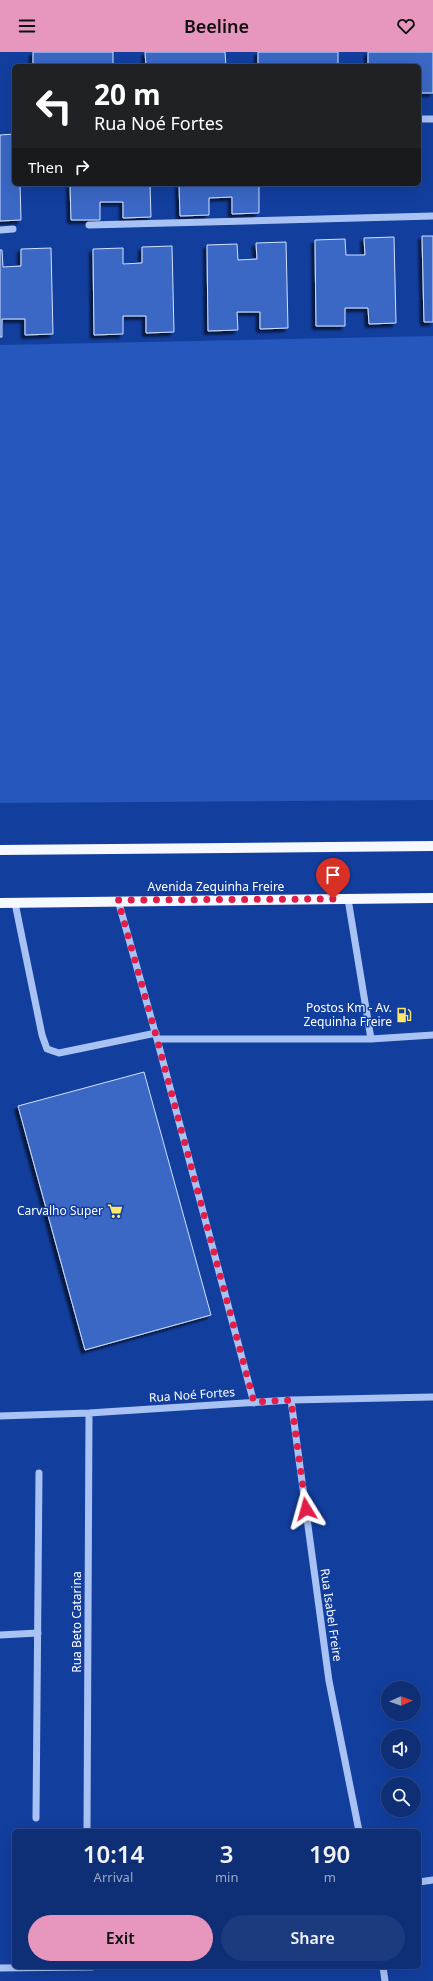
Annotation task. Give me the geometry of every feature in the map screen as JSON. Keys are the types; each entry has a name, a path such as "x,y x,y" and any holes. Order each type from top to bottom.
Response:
{"main road":[{"path":"0,850 433,846"},
{"name":"Avenida Zequinha Freire","path":"0,903 118,900 433,898"}],"street":[{"path":"421,119 433,119"},
{"path":"89,225 433,216"},
{"path":"0,230 13,229"},
{"path":"348,899 371,1039"},
{"path":"118,900 157,1036 254,1402"},
{"path":"15,903 42,1035 47,1049 59,1054 157,1036 371,1039 433,1035"},
{"name":"Rua Noé Fortes","path":"0,1416 89,1413 291,1400 433,1397"},
{"name":"Rua Isabel Freire","path":"291,1400 329,1680 359,1829"},
{"name":"Rua Beto Catarina","path":"87,1829 89,1413"},
{"path":"36,1818 39,1473"},
{"path":"0,1635 38,1633"},
{"path":"421,1882 433,1880"},
{"path":"0,1968 12,1968"},
{"path":"383,1969 385,1981"}],"shaded area":[{"path":"433,336 433,800 0,803 0,345"}],"building":[{"path":"33,52 113,52 113,64 33,64"},
{"path":"145,52 225,52 226,64 146,64"},
{"path":"258,52 338,52 338,64 258,64"},
{"path":"368,52 433,52 433,93 421,93 421,64 368,64"},
{"path":"12,134 12,186 20,186 21,220 0,221 0,135"},
{"path":"70,186 150,186 151,217 123,218 123,202 100,202 100,220 71,220"},
{"path":"179,186 259,186 259,213 232,214 232,197 209,198 209,215 180,216"},
{"path":"422,236 433,236 433,322 424,322"},
{"path":"394,237 396,323 369,324 368,308 345,308 345,326 316,326 315,240 345,239 346,255 365,255 364,238"},
{"path":"286,242 288,328 260,329 260,312 237,312 238,330 208,331 207,245 237,244 238,260 257,259 256,243"},
{"path":"172,246 174,332 146,333 146,316 123,316 123,334 94,335 93,249 123,248 123,264 142,263 142,247"},
{"path":"51,248 53,334 25,335 25,319 2,319 2,337 0,337 0,250 2,250 3,267 21,266 21,249"},
{"name":"Carvalho Super","path":"144,1072 211,1315 85,1350 18,1106"}],"place":[{"name":"Postos Km - Av. Zequinha Freire","path":"404,1015"},
{"name":"Carvalho Super","path":"115,1211"}],"route":[{"path":"306,1509 291,1400 254,1402 157,1039 118,900 333,899"}]}
